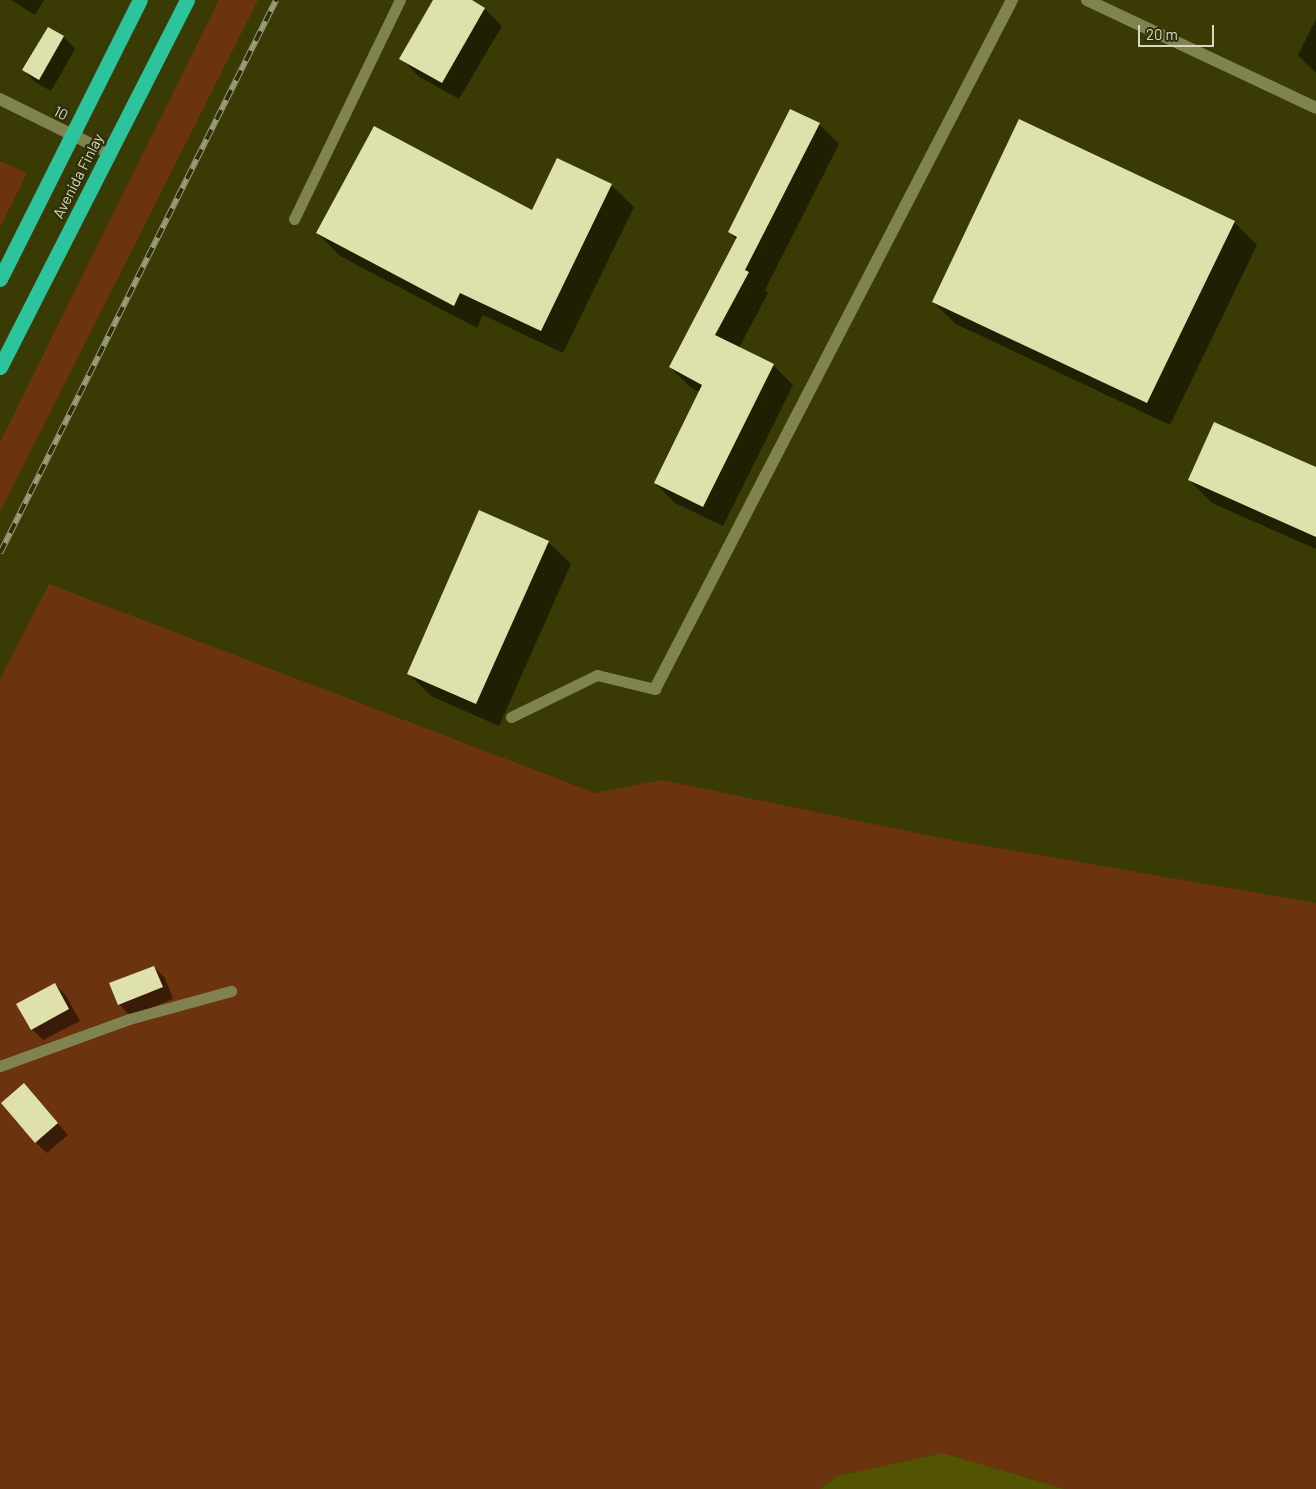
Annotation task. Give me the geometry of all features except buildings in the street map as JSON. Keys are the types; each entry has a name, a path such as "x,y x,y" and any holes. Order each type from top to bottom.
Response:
{"highway":[{"name":"Avenida Finlay","path":"0,280 140,0"},
{"name":"Avenida Finlay","path":"0,367 187,0"}],"street":[{"path":"655,689 1012,0"},
{"path":"1087,0 1316,108"},
{"name":"10","path":"0,100 109,153"}],"lane":[{"path":"294,219 400,0"},
{"path":"511,717 598,675 655,689"},
{"path":"0,1066 129,1019 231,991"}],"shaded area":[{"path":"219,0 258,0 0,512 0,442"},
{"path":"0,161 27,173 0,227"},
{"path":"49,584 595,793 662,780 946,839 1316,903 1316,1489 1065,1489 943,1453 837,1476 820,1489 0,1489 0,679"},
{"path":"943,1453 1065,1489 820,1489 837,1476"}],"railway":[{"path":"0,553 276,0"}]}
